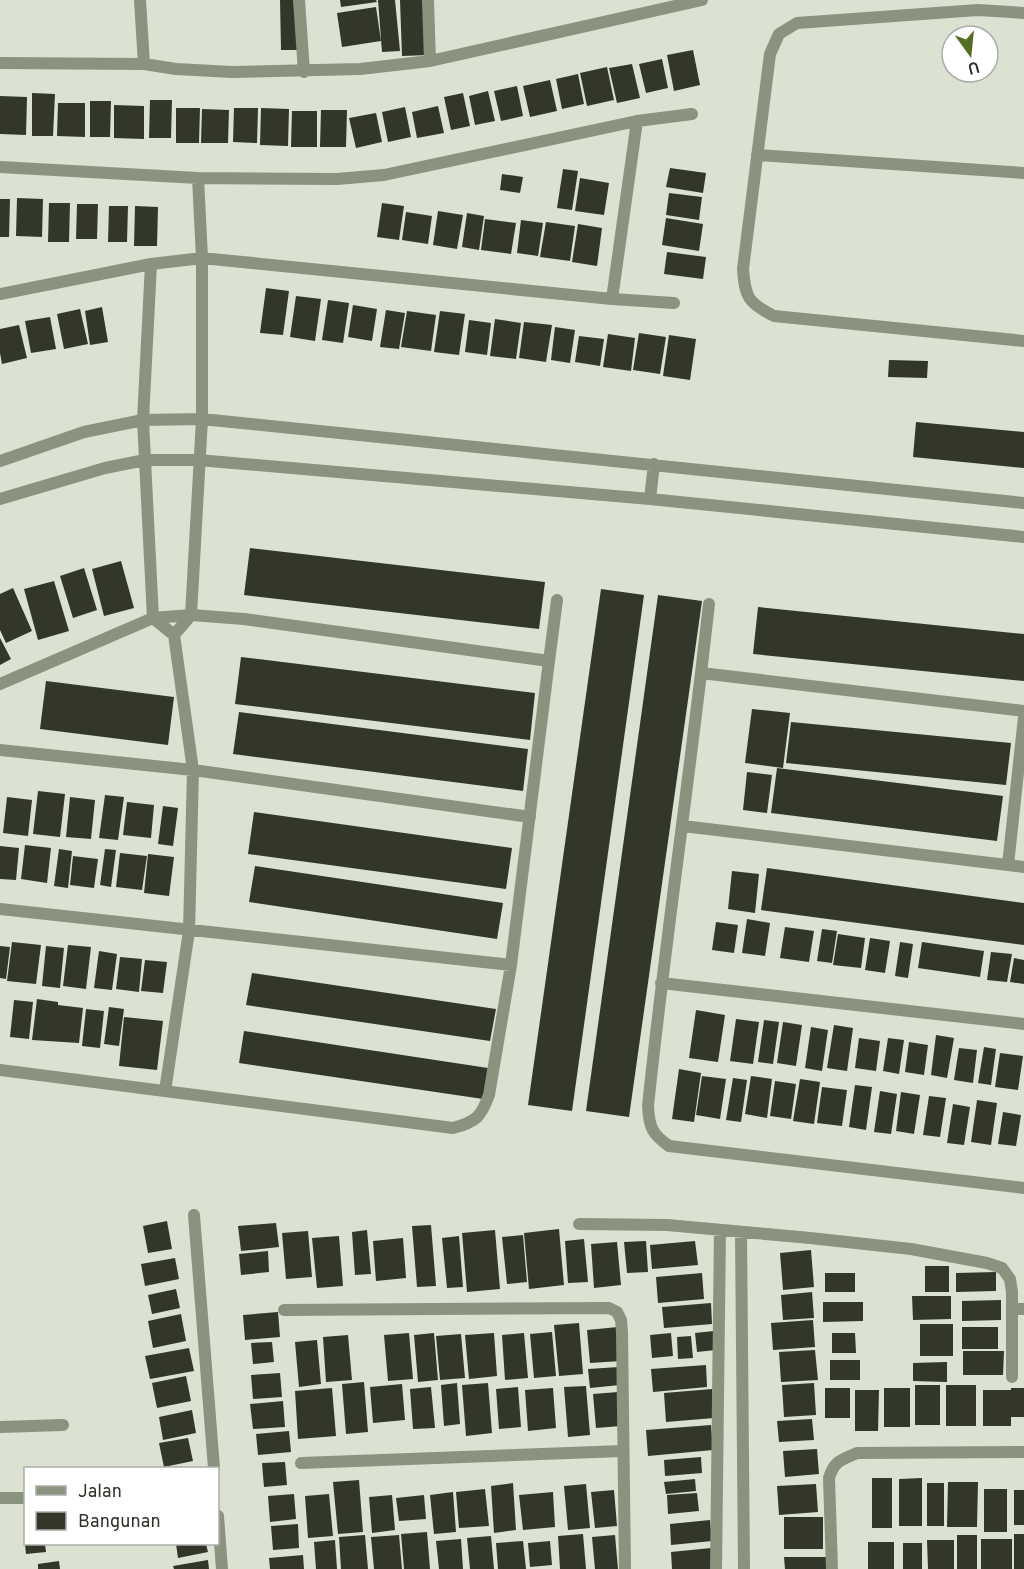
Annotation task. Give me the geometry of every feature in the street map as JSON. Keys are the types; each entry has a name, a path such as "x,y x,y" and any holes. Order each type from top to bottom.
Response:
{"street":[{"path":"140,0 144,64"},
{"path":"299,0 304,72"},
{"path":"428,0 430,62"},
{"path":"0,63 144,64 176,69 232,72 360,69 430,62 702,0"},
{"path":"1024,13 978,10 797,23 779,34 770,54 743,268 745,290 756,307 774,316 1024,341"},
{"path":"0,166 198,178 338,179 384,175 637,121 692,114"},
{"path":"612,299 637,121"},
{"path":"757,155 1024,173"},
{"path":"174,635 192,615 198,460 202,419 202,258 198,178"},
{"path":"0,294 150,264 202,258 612,299 674,303"},
{"path":"150,264 142,420 153,618 174,635 192,770 189,931 165,1091"},
{"path":"0,461 84,432 142,420 202,419 1024,502"},
{"path":"0,499 105,468 145,460 198,460 650,499 1024,537"},
{"path":"650,499 654,464"},
{"path":"0,1070 453,1128 469,1123 482,1113 489,1095 511,965 557,600"},
{"path":"710,604 661,982 648,1106 649,1123 657,1138 669,1146 1024,1188"},
{"path":"0,684 153,618 192,615 244,619 549,662"},
{"path":"701,673 1024,711"},
{"path":"1008,865 1024,717"},
{"path":"0,750 192,770 530,818"},
{"path":"683,826 1024,867"},
{"path":"0,909 511,965"},
{"path":"661,982 1024,1024"},
{"path":"194,1215 214,1467"},
{"path":"579,1224 667,1225 810,1238 910,1249 987,1263 1002,1268 1010,1279 1018,1309 1012,1377"},
{"path":"716,1569 720,1230"},
{"path":"741,1233 744,1569"},
{"path":"284,1310 609,1308 617,1312 621,1320 622,1332 625,1569"},
{"path":"0,1427 63,1425"},
{"path":"301,1463 622,1451"},
{"path":"832,1569 830,1478 832,1467 841,1460 856,1453 1024,1452"},
{"path":"0,1498 24,1498"},
{"path":"219,1529 222,1569"}],"building":[{"path":"280,0 298,0 299,50 281,50"},
{"path":"340,0 376,0 377,2 341,7"},
{"path":"378,0 395,0 400,51 382,52"},
{"path":"400,0 426,0 429,55 402,56"},
{"path":"376,7 381,41 342,47 337,13"},
{"path":"693,50 700,85 674,91 667,55"},
{"path":"662,59 668,88 646,93 639,64"},
{"path":"632,64 640,98 617,103 609,68"},
{"path":"607,67 614,100 587,106 580,73"},
{"path":"578,74 584,104 562,109 556,79"},
{"path":"550,80 557,111 530,117 523,86"},
{"path":"517,86 523,116 501,121 494,91"},
{"path":"488,91 495,121 475,125 469,96"},
{"path":"32,93 55,94 53,136 32,136"},
{"path":"463,93 470,126 451,130 444,97"},
{"path":"0,96 27,97 26,135 0,134"},
{"path":"150,100 172,100 171,138 149,138"},
{"path":"90,101 111,101 110,137 90,137"},
{"path":"58,103 85,103 85,137 57,136"},
{"path":"114,105 144,106 144,139 114,138"},
{"path":"438,106 444,133 417,138 412,112"},
{"path":"405,107 411,137 388,142 382,112"},
{"path":"176,108 200,108 199,143 176,143"},
{"path":"234,108 258,108 257,143 233,142"},
{"path":"261,108 289,109 288,146 260,145"},
{"path":"202,109 229,110 228,143 201,143"},
{"path":"321,110 347,110 346,147 320,147"},
{"path":"292,111 317,111 317,147 291,147"},
{"path":"376,113 382,142 356,148 349,118"},
{"path":"670,168 706,173 703,193 666,187"},
{"path":"563,169 578,171 572,210 557,208"},
{"path":"502,174 523,177 520,193 500,190"},
{"path":"580,178 609,183 604,215 575,211"},
{"path":"669,193 702,197 699,220 666,215"},
{"path":"17,198 43,199 42,237 16,236"},
{"path":"0,199 10,199 9,237 0,237"},
{"path":"49,203 70,203 69,242 48,242"},
{"path":"382,203 404,206 399,240 377,237"},
{"path":"77,204 98,204 97,239 76,239"},
{"path":"109,206 128,206 127,242 108,242"},
{"path":"135,206 158,207 157,246 134,246"},
{"path":"438,211 463,215 457,249 433,245"},
{"path":"406,212 432,216 428,244 402,240"},
{"path":"467,213 484,216 479,250 462,247"},
{"path":"666,218 703,224 699,251 662,245"},
{"path":"485,219 516,223 511,254 481,250"},
{"path":"521,220 543,223 538,256 517,253"},
{"path":"546,222 575,226 570,261 540,257"},
{"path":"578,224 602,228 597,266 572,262"},
{"path":"667,252 706,257 703,279 664,274"},
{"path":"266,288 289,291 283,335 260,333"},
{"path":"296,296 321,299 315,341 290,337"},
{"path":"328,300 349,303 343,343 322,340"},
{"path":"353,305 377,309 372,341 348,337"},
{"path":"102,307 108,342 90,345 85,311"},
{"path":"80,309 88,344 64,349 57,314"},
{"path":"386,310 405,313 399,349 380,347"},
{"path":"407,311 436,315 431,351 401,347"},
{"path":"440,311 465,314 459,355 434,352"},
{"path":"50,317 56,349 31,353 25,321"},
{"path":"495,319 521,323 516,359 490,356"},
{"path":"469,320 491,323 487,355 465,352"},
{"path":"524,322 552,325 546,362 519,358"},
{"path":"19,325 27,358 2,364 0,329"},
{"path":"555,327 575,330 570,363 551,360"},
{"path":"639,333 666,337 660,374 633,370"},
{"path":"608,334 635,338 631,371 603,367"},
{"path":"669,335 696,339 690,380 663,376"},
{"path":"579,336 604,339 600,366 575,362"},
{"path":"889,360 928,361 927,378 888,377"},
{"path":"916,422 1024,432 1024,468 913,457"},
{"path":"250,548 545,582 539,629 244,595"},
{"path":"121,561 134,608 104,616 92,569"},
{"path":"84,568 97,610 73,618 60,576"},
{"path":"54,581 69,631 38,640 24,589"},
{"path":"13,588 32,631 6,643 0,630 0,594"},
{"path":"601,589 644,595 572,1111 528,1105"},
{"path":"658,595 702,601 629,1117 586,1111"},
{"path":"758,607 1024,634 1024,681 753,654"},
{"path":"0,638 11,659 0,665"},
{"path":"241,657 535,693 530,740 235,704"},
{"path":"46,681 174,697 168,745 40,729"},
{"path":"752,709 790,713 783,768 745,763"},
{"path":"239,712 528,749 523,791 233,754"},
{"path":"791,722 1011,743 1006,785 786,763"},
{"path":"777,768 1003,796 997,841 771,813"},
{"path":"747,772 772,775 767,813 743,810"},
{"path":"38,791 65,794 60,837 33,834"},
{"path":"105,795 124,797 118,840 99,838"},
{"path":"7,797 32,800 28,836 3,833"},
{"path":"70,797 95,800 91,839 66,837"},
{"path":"127,802 154,805 151,838 123,835"},
{"path":"163,806 178,808 173,846 158,844"},
{"path":"254,812 512,848 506,889 248,854"},
{"path":"25,845 51,848 47,883 21,879"},
{"path":"0,846 19,848 16,880 0,879"},
{"path":"59,849 72,851 68,888 54,886"},
{"path":"105,849 116,850 111,887 100,885"},
{"path":"120,853 147,856 142,890 116,887"},
{"path":"148,854 174,857 169,896 144,893"},
{"path":"73,856 98,859 94,888 70,885"},
{"path":"255,866 503,903 497,939 249,902"},
{"path":"767,868 1024,903 1024,945 761,910"},
{"path":"732,871 759,874 755,913 728,909"},
{"path":"747,919 770,923 765,956 742,953"},
{"path":"716,922 738,925 734,953 712,950"},
{"path":"785,927 814,931 809,962 780,958"},
{"path":"822,929 837,931 832,963 817,961"},
{"path":"838,934 865,938 861,968 833,965"},
{"path":"870,938 890,941 885,973 865,970"},
{"path":"12,942 41,945 36,984 7,981"},
{"path":"900,942 913,944 908,978 895,976"},
{"path":"922,942 984,951 980,977 918,968"},
{"path":"68,945 91,947 86,989 63,986"},
{"path":"0,946 10,947 6,979 0,978"},
{"path":"46,946 64,948 60,988 42,986"},
{"path":"99,951 117,954 112,990 94,988"},
{"path":"991,952 1012,954 1007,982 987,980"},
{"path":"120,957 142,959 139,992 116,989"},
{"path":"1014,958 1024,960 1024,984 1010,982"},
{"path":"145,960 167,962 163,993 141,991"},
{"path":"252,973 496,1009 490,1041 246,1005"},
{"path":"37,999 58,1002 58,1005 83,1008 79,1043 32,1040"},
{"path":"14,1000 33,1002 29,1039 10,1037"},
{"path":"109,1007 124,1009 119,1046 104,1044"},
{"path":"86,1009 104,1011 100,1048 82,1046"},
{"path":"696,1010 725,1015 718,1062 689,1058"},
{"path":"124,1017 163,1021 157,1070 119,1066"},
{"path":"736,1019 759,1022 753,1064 730,1061"},
{"path":"764,1020 779,1022 773,1064 758,1062"},
{"path":"783,1022 802,1025 796,1066 777,1063"},
{"path":"834,1025 853,1028 847,1071 827,1068"},
{"path":"811,1027 828,1030 822,1071 805,1068"},
{"path":"244,1031 488,1068 483,1099 239,1063"},
{"path":"936,1035 954,1038 947,1078 931,1075"},
{"path":"859,1038 880,1041 876,1071 855,1068"},
{"path":"888,1038 904,1040 899,1074 883,1071"},
{"path":"909,1042 928,1045 924,1075 905,1072"},
{"path":"984,1047 996,1049 991,1085 978,1083"},
{"path":"959,1048 977,1050 973,1083 954,1080"},
{"path":"1000,1053 1023,1056 1018,1090 995,1087"},
{"path":"679,1069 701,1073 694,1122 672,1119"},
{"path":"702,1076 726,1079 720,1119 696,1115"},
{"path":"751,1076 772,1079 767,1118 745,1114"},
{"path":"733,1078 747,1080 741,1122 726,1120"},
{"path":"800,1079 820,1082 814,1124 793,1121"},
{"path":"775,1081 796,1084 791,1119 770,1116"},
{"path":"855,1085 872,1087 866,1130 849,1127"},
{"path":"822,1087 847,1090 842,1126 817,1123"},
{"path":"880,1091 897,1094 891,1134 874,1132"},
{"path":"901,1092 920,1095 914,1134 896,1131"},
{"path":"929,1096 946,1098 940,1137 923,1135"},
{"path":"977,1100 997,1103 991,1145 971,1142"},
{"path":"953,1104 970,1107 964,1145 947,1143"},
{"path":"1003,1112 1021,1115 1016,1146 998,1144"},
{"path":"167,1221 172,1249 148,1253 143,1226"},
{"path":"276,1223 279,1247 241,1251 238,1226"},
{"path":"431,1225 436,1286 417,1287 412,1226"},
{"path":"559,1229 564,1285 529,1289 524,1233"},
{"path":"367,1230 371,1274 355,1275 352,1232"},
{"path":"495,1230 500,1289 467,1292 462,1233"},
{"path":"308,1231 312,1277 286,1279 282,1233"},
{"path":"523,1235 527,1282 507,1284 502,1237"},
{"path":"339,1236 343,1286 317,1288 312,1238"},
{"path":"459,1236 463,1287 447,1288 442,1238"},
{"path":"403,1238 406,1278 376,1281 373,1241"},
{"path":"584,1239 588,1282 568,1283 565,1241"},
{"path":"646,1241 648,1272 627,1273 624,1242"},
{"path":"695,1241 698,1265 652,1269 650,1245"},
{"path":"617,1242 621,1285 594,1288 591,1244"},
{"path":"811,1250 814,1287 783,1290 780,1253"},
{"path":"268,1251 269,1272 241,1275 239,1254"},
{"path":"175,1258 179,1279 145,1286 141,1264"},
{"path":"925,1266 949,1266 949,1292 925,1292"},
{"path":"996,1272 996,1291 956,1292 956,1273"},
{"path":"702,1273 704,1299 658,1303 656,1277"},
{"path":"825,1273 855,1273 855,1292 825,1292"},
{"path":"176,1289 180,1308 152,1314 148,1295"},
{"path":"812,1292 814,1318 783,1320 781,1295"},
{"path":"912,1296 951,1296 951,1319 913,1320"},
{"path":"1001,1300 1001,1320 962,1321 962,1301"},
{"path":"823,1302 863,1302 863,1321 823,1322"},
{"path":"711,1303 712,1324 664,1328 662,1307"},
{"path":"278,1312 280,1337 245,1340 243,1315"},
{"path":"181,1314 186,1341 153,1348 148,1321"},
{"path":"813,1320 815,1347 773,1350 771,1323"},
{"path":"579,1323 583,1374 559,1376 554,1325"},
{"path":"920,1324 953,1324 953,1356 920,1356"},
{"path":"618,1327 621,1361 590,1363 587,1330"},
{"path":"962,1327 998,1327 998,1349 962,1349"},
{"path":"714,1331 716,1350 697,1352 695,1333"},
{"path":"552,1332 556,1376 534,1378 530,1334"},
{"path":"409,1333 413,1379 388,1381 384,1335"},
{"path":"434,1333 438,1380 418,1382 414,1335"},
{"path":"494,1333 497,1376 469,1379 465,1335"},
{"path":"524,1333 528,1378 505,1380 502,1335"},
{"path":"671,1333 673,1356 652,1358 650,1335"},
{"path":"832,1333 855,1333 856,1353 832,1353"},
{"path":"461,1334 465,1378 440,1380 436,1336"},
{"path":"348,1335 352,1380 326,1382 323,1337"},
{"path":"691,1336 693,1358 678,1359 677,1337"},
{"path":"317,1340 321,1384 299,1387 295,1342"},
{"path":"272,1342 274,1362 253,1364 251,1343"},
{"path":"189,1348 194,1371 150,1379 145,1356"},
{"path":"815,1350 818,1380 781,1382 779,1352"},
{"path":"963,1351 1004,1351 1003,1375 963,1375"},
{"path":"830,1360 860,1360 860,1380 830,1380"},
{"path":"947,1362 947,1382 913,1381 913,1363"},
{"path":"706,1365 707,1387 653,1392 651,1369"},
{"path":"619,1367 620,1385 590,1388 588,1369"},
{"path":"280,1373 282,1397 253,1399 251,1375"},
{"path":"186,1376 191,1401 157,1408 152,1383"},
{"path":"364,1382 368,1432 346,1434 342,1384"},
{"path":"457,1383 460,1424 444,1426 441,1385"},
{"path":"488,1383 492,1433 466,1436 462,1385"},
{"path":"814,1383 816,1415 784,1417 782,1385"},
{"path":"402,1384 405,1420 373,1423 370,1387"},
{"path":"915,1385 940,1385 940,1425 915,1425"},
{"path":"946,1385 976,1385 976,1426 946,1426"},
{"path":"586,1386 590,1435 568,1437 564,1387"},
{"path":"431,1387 435,1428 413,1429 410,1389"},
{"path":"518,1387 521,1427 499,1429 496,1389"},
{"path":"332,1388 336,1436 298,1439 295,1391"},
{"path":"553,1388 556,1428 528,1431 525,1390"},
{"path":"825,1388 850,1388 850,1418 825,1418"},
{"path":"884,1388 910,1388 910,1427 884,1427"},
{"path":"1011,1388 1024,1388 1024,1417 1011,1417 1011,1426 983,1426 983,1390 1011,1390"},
{"path":"712,1389 714,1418 666,1422 664,1393"},
{"path":"855,1390 879,1390 878,1431 855,1431"},
{"path":"618,1392 621,1426 596,1428 593,1394"},
{"path":"283,1401 285,1427 253,1429 250,1404"},
{"path":"192,1410 196,1433 163,1440 159,1417"},
{"path":"812,1419 814,1440 779,1442 777,1421"},
{"path":"711,1425 713,1450 648,1456 646,1430"},
{"path":"289,1431 291,1452 258,1455 256,1434"},
{"path":"188,1438 193,1461 164,1467 159,1443"},
{"path":"817,1449 819,1474 785,1477 783,1451"},
{"path":"701,1457 702,1473 665,1476 664,1460"},
{"path":"285,1462 287,1485 264,1487 262,1463"},
{"path":"872,1478 892,1478 892,1528 872,1528"},
{"path":"922,1478 922,1526 899,1526 899,1479"},
{"path":"695,1479 696,1491 666,1494 664,1482"},
{"path":"359,1480 363,1532 338,1534 333,1482"},
{"path":"948,1482 978,1482 977,1527 947,1527"},
{"path":"513,1483 516,1530 494,1533 491,1486"},
{"path":"927,1483 944,1483 944,1526 927,1526"},
{"path":"586,1484 590,1528 568,1530 564,1486"},
{"path":"816,1484 818,1512 779,1515 777,1486"},
{"path":"485,1489 489,1526 459,1528 456,1492"},
{"path":"984,1489 1007,1489 1007,1532 984,1532"},
{"path":"614,1490 617,1526 595,1528 591,1492"},
{"path":"1014,1490 1024,1490 1024,1525 1014,1525"},
{"path":"453,1492 456,1532 434,1534 430,1495"},
{"path":"553,1492 555,1527 523,1530 519,1495"},
{"path":"697,1493 699,1511 668,1514 667,1495"},
{"path":"294,1494 296,1519 270,1522 268,1496"},
{"path":"329,1494 333,1536 308,1538 305,1496"},
{"path":"392,1495 395,1530 372,1533 369,1497"},
{"path":"424,1495 426,1519 399,1521 396,1498"},
{"path":"784,1517 823,1517 823,1549 784,1549"},
{"path":"710,1520 712,1541 671,1545 670,1524"},
{"path":"298,1524 299,1548 273,1550 271,1526"},
{"path":"427,1532 430,1569 404,1569 401,1534"},
{"path":"583,1534 586,1569 560,1569 558,1536"},
{"path":"1014,1534 1024,1534 1024,1569 1014,1569"},
{"path":"365,1535 368,1569 341,1569 339,1537"},
{"path":"399,1535 402,1569 374,1569 371,1537"},
{"path":"615,1535 618,1569 595,1569 592,1537"},
{"path":"957,1535 977,1535 977,1569 957,1569"},
{"path":"491,1536 494,1569 470,1569 467,1538"},
{"path":"461,1539 463,1569 439,1569 436,1541"},
{"path":"981,1539 1012,1539 1012,1569 981,1569"},
{"path":"335,1540 337,1569 316,1569 314,1542"},
{"path":"927,1540 954,1540 954,1569 928,1569"},
{"path":"523,1541 526,1569 498,1569 496,1543"},
{"path":"550,1541 552,1565 530,1567 528,1543"},
{"path":"868,1542 894,1542 894,1569 868,1569"},
{"path":"903,1543 922,1543 922,1569 903,1569"},
{"path":"25,1545 45,1545 46,1552 26,1554"},
{"path":"176,1545 206,1545 208,1552 178,1558"},
{"path":"711,1548 713,1569 672,1569 671,1552"},
{"path":"303,1555 304,1569 270,1569 269,1558"},
{"path":"784,1557 828,1557 828,1569 785,1569"},
{"path":"208,1560 209,1569 174,1569 173,1566"},
{"path":"59,1561 60,1569 38,1569 38,1564"}]}
